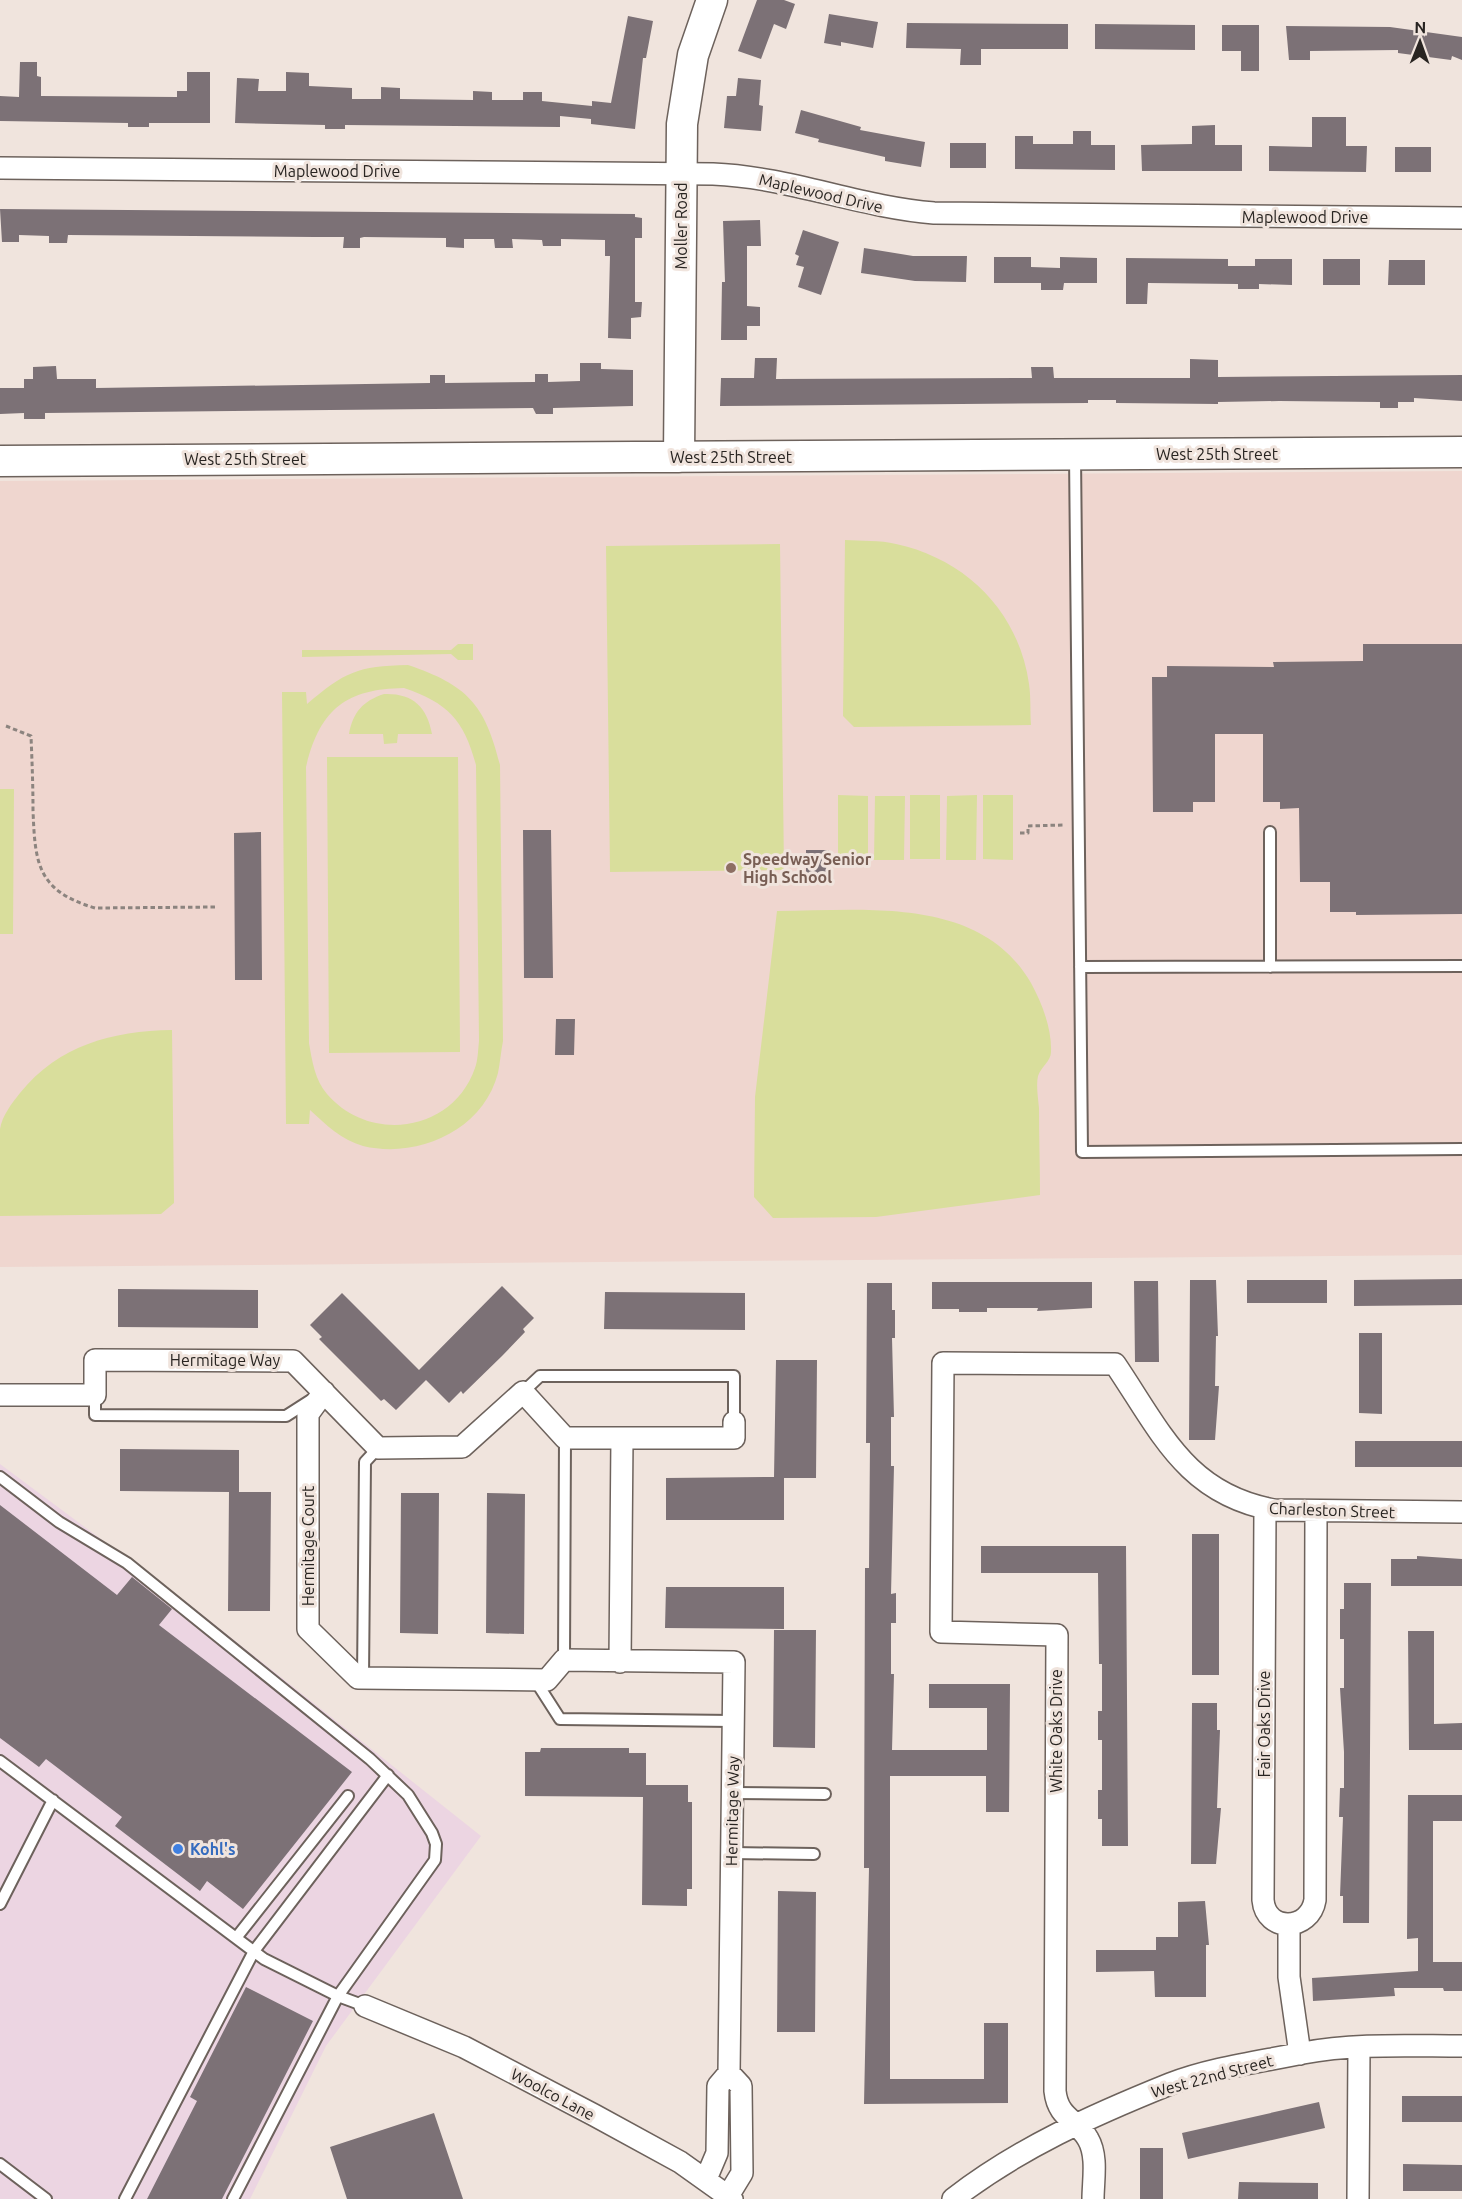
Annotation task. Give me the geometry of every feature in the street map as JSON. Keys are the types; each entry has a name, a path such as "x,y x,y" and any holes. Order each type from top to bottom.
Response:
{"street":[{"name":"Moller Road","path":"679,457 682,124 687,81 695,47 712,0"},
{"name":"Maplewood Drive","path":"0,168 728,175 771,180 885,207 934,213 1462,218"},
{"name":"West 25th Street","path":"0,461 1462,452"},
{"name":"Hermitage Way","path":"95,1395 95,1360 293,1361 378,1448"},
{"name":"Charleston Street","path":"943,1362 1115,1364 1191,1472 1225,1495 1265,1508 1316,1511 1462,1512"},
{"name":"White Oaks Drive","path":"943,1362 941,1632 1057,1635 1055,2091 1060,2110 1088,2138 1093,2151 1093,2199"},
{"name":"Hermitage Court","path":"324,1392 308,1414 308,1629 358,1678 363,1678"},
{"path":"378,1448 462,1447 523,1392 565,1438 734,1438 734,1422"},
{"path":"0,1395 95,1395"},
{"path":"620,1662 622,1438"},
{"name":"Fair Oaks Drive","path":"1265,1508 1263,1899 1269,1916 1279,1923 1288,1924"},
{"path":"1300,2054 1289,1977 1288,1924 1305,1919 1315,1902 1316,1511"},
{"path":"363,1678 547,1680 564,1660"},
{"name":"Hermitage Way","path":"564,1660 734,1662 729,2073 718,2086 717,2153 706,2179"},
{"name":"Woolco Lane","path":"365,2006 474,2053 655,2148 706,2179 730,2197"},
{"name":"West 22nd Street","path":"953,2199 1029,2148 1075,2124 1169,2084 1216,2071 1300,2054 1359,2048 1462,2046"},
{"path":"1358,2199 1359,2048"},
{"name":"Hermitage Way","path":"729,2073 741,2086 742,2173 730,2197"}],"lane":[{"path":"1075,454 1082,1152 1462,1149"},
{"path":"1269,832 1270,967"},
{"path":"1080,967 1462,966"},
{"path":"523,1392 540,1376 734,1376 734,1422"},
{"path":"95,1395 95,1415 286,1416 324,1392"},
{"path":"564,1660 565,1438"},
{"path":"363,1678 365,1462 378,1448"},
{"path":"0,1477 59,1522 126,1563 388,1775 408,1794 432,1833 436,1844 435,1860 338,1996 233,2199"},
{"path":"535,1680 560,1719 733,1721"},
{"path":"0,1761 254,1951 286,1971 365,2006"},
{"path":"125,2199 254,1951 388,1775"},
{"path":"733,1793 825,1794"},
{"path":"236,1938 348,1796"},
{"path":"0,1904 53,1800"},
{"path":"732,1852 814,1854"},
{"path":"0,2164 46,2199"}],"path":[{"path":"6,726 31,736 35,854 43,875 57,890 77,902 95,908 216,907"},
{"path":"1020,833 1028,833 1028,826 1063,825"}],"shaded area":[{"name":"Speedway Senior High School","path":"1462,471 1462,1255 0,1267 0,481"},
{"path":"0,1464 195,1609 481,1836 326,2046 250,2199 0,2199"}],"green space":[{"path":"845,540 877,541 921,551 945,562 985,593 1001,612 1014,634 1023,658 1030,689 1031,725 854,727 843,716"},
{"path":"780,544 784,870 610,872 606,546"},
{"path":"458,644 473,644 473,660 458,660 451,654 302,657 302,650 451,650"},
{"path":"408,665 445,680 470,700 488,726 500,765 503,1041 498,1073 490,1093 478,1111 463,1125 425,1144 384,1149 363,1146 348,1140 310,1110 309,1124 286,1124 282,692 306,692 307,704 342,678 353,673 376,667","holes":["404,688 432,700 452,715 466,736 476,765 479,1041 475,1068 464,1090 449,1106 430,1118 409,1124 387,1125 365,1120 345,1110 323,1089 313,1063 309,1043 306,767 319,730 338,706 351,698 384,689"]},
{"path":"384,694 403,696 417,703 430,724 432,734 398,734 397,743 384,744 383,734 349,734 353,719 360,708 370,700"},
{"path":"327,757 458,757 460,1052 329,1053"},
{"path":"0,789 14,789 13,934 0,934"},
{"path":"838,795 868,796 868,860 838,859"},
{"path":"910,795 940,795 940,859 910,859"},
{"path":"977,795 976,860 946,860 947,796"},
{"path":"983,795 1013,795 1013,860 983,859"},
{"path":"875,796 905,796 904,860 874,860"},
{"path":"846,910 918,914 951,922 982,935 1009,955 1031,983 1046,1016 1050,1034 1051,1055 1039,1073 1037,1083 1040,1195 876,1217 773,1218 754,1197 755,1097 777,911"},
{"path":"172,1030 174,1203 161,1214 0,1216 0,1129 5,1115 20,1093 52,1063 88,1044 128,1034"}],"building":[{"path":"757,0 784,0 795,4 786,29 774,24 761,59 738,51"},
{"path":"829,14 878,22 873,48 841,42 841,46 824,43"},
{"path":"628,16 653,21 646,58 643,58 635,129 591,124 591,119 560,116 560,127 345,125 345,129 325,129 325,125 235,123 237,78 259,79 258,91 286,91 286,72 309,73 309,86 352,88 352,99 381,99 381,87 400,88 400,99 473,100 473,91 492,92 492,100 523,100 523,92 542,92 542,101 592,106 592,101 611,103"},
{"path":"907,23 1068,24 1068,49 981,49 981,65 960,65 961,49 906,48"},
{"path":"1095,24 1195,25 1195,50 1095,49"},
{"path":"1222,25 1259,25 1259,71 1241,71 1241,51 1222,51"},
{"path":"1286,26 1390,27 1462,37 1462,60 1452,56 1451,60 1398,53 1398,50 1310,51 1310,60 1289,60"},
{"path":"20,62 37,62 37,76 41,77 41,96 177,97 177,91 187,91 187,72 210,72 210,123 149,123 149,127 128,127 128,123 0,121 0,96 19,97"},
{"path":"738,78 761,80 759,105 763,106 761,131 724,128 727,96 736,96"},
{"path":"801,110 861,127 860,130 925,142 921,167 885,161 885,157 818,142 819,139 795,133"},
{"path":"1312,117 1346,117 1346,146 1367,146 1366,172 1269,171 1269,146 1312,147"},
{"path":"1215,125 1215,145 1242,145 1242,171 1142,171 1141,145 1192,144 1192,126"},
{"path":"1073,131 1091,131 1091,145 1115,145 1115,170 1015,169 1015,136 1033,136 1033,144 1073,144"},
{"path":"950,143 986,143 986,168 950,168"},
{"path":"1395,147 1431,147 1431,172 1395,172"},
{"path":"0,209 635,214 635,217 642,218 642,238 635,238 635,302 642,302 641,317 631,318 631,339 608,338 610,256 605,256 605,240 561,239 561,246 543,246 542,240 512,239 513,248 495,248 494,239 464,239 464,248 446,247 446,238 364,237 360,238 360,248 343,248 344,237 68,235 67,243 49,243 49,236 19,235 19,242 2,242"},
{"path":"760,220 761,246 747,246 747,306 760,307 760,326 747,326 747,340 721,340 722,282 725,282 723,221"},
{"path":"803,230 839,242 821,295 798,287 804,267 796,265 799,256 795,254"},
{"path":"864,248 913,256 967,256 966,282 915,281 861,273"},
{"path":"994,257 1031,257 1031,267 1060,268 1060,257 1097,258 1097,283 1064,283 1063,290 1041,290 1041,283 994,283"},
{"path":"1126,258 1228,259 1228,266 1255,266 1255,259 1292,259 1292,285 1259,284 1259,289 1238,289 1238,284 1148,283 1147,304 1126,304"},
{"path":"1323,259 1360,259 1360,285 1323,285"},
{"path":"1389,260 1425,260 1425,285 1388,285"},
{"path":"755,358 777,358 776,379 1032,378 1031,367 1053,367 1054,378 1190,378 1190,359 1218,360 1218,377 1462,375 1462,401 1414,398 1414,402 1398,402 1398,408 1380,408 1380,402 1279,401 1218,402 1218,404 1116,403 1116,400 1088,400 1088,403 720,406 721,378 754,378"},
{"path":"580,363 601,363 601,369 633,370 633,406 553,408 553,414 536,414 533,408 45,413 45,419 24,419 24,413 0,414 0,388 24,388 24,379 33,379 33,367 56,366 57,379 96,379 96,388 430,383 430,375 445,375 445,383 535,382 535,374 548,374 548,382 580,381"},
{"path":"1363,644 1462,644 1462,914 1356,915 1356,912 1330,912 1330,882 1300,882 1299,808 1280,809 1280,802 1263,802 1263,734 1215,734 1215,802 1193,802 1193,812 1153,812 1152,677 1167,677 1167,666 1274,667 1273,662 1363,661"},
{"path":"523,830 551,830 553,978 524,978"},
{"path":"261,832 262,980 235,980 234,833"},
{"path":"806,850 829,850 829,878 806,878"},
{"path":"556,1019 575,1019 574,1055 555,1055"},
{"path":"1462,1279 1462,1305 1354,1306 1354,1280"},
{"path":"1190,1280 1216,1280 1218,1336 1216,1336 1215,1386 1219,1386 1215,1440 1189,1440"},
{"path":"1247,1280 1327,1280 1327,1303 1247,1303"},
{"path":"1134,1281 1158,1281 1159,1362 1135,1362"},
{"path":"932,1282 1092,1282 1092,1308 1037,1311 1038,1308 987,1308 987,1312 932,1309"},
{"path":"867,1283 892,1283 892,1310 895,1310 895,1338 892,1338 894,1417 891,1417 891,1466 894,1466 891,1594 896,1593 896,1623 891,1623 891,1674 894,1674 892,1750 987,1750 987,1708 929,1708 929,1684 1010,1684 1009,1812 986,1812 986,1776 890,1776 890,2079 984,2079 984,2023 1008,2023 1008,2103 864,2104 869,1868 864,1868 865,1568 869,1568 870,1443 866,1443"},
{"path":"502,1286 534,1318 523,1329 525,1332 502,1356 463,1394 461,1391 449,1403 426,1380 396,1410 384,1399 381,1401 319,1339 322,1337 310,1325 342,1293 419,1370"},
{"path":"118,1289 258,1290 258,1328 118,1327"},
{"path":"605,1292 745,1293 745,1330 604,1329"},
{"path":"1359,1333 1382,1333 1382,1414 1359,1413"},
{"path":"776,1360 817,1360 816,1478 784,1478 784,1520 666,1520 666,1478 774,1477"},
{"path":"1355,1441 1462,1441 1462,1467 1355,1467"},
{"path":"120,1449 239,1450 239,1492 271,1492 270,1611 228,1611 229,1492 120,1491"},
{"path":"401,1493 439,1493 438,1634 400,1633"},
{"path":"487,1493 525,1494 524,1634 486,1633"},
{"path":"0,1505 117,1595 132,1577 172,1609 159,1625 352,1772 243,1909 207,1881 200,1891 115,1826 122,1817 46,1759 39,1767 0,1738"},
{"path":"1192,1534 1219,1534 1219,1675 1192,1675"},
{"path":"981,1546 1126,1546 1128,1846 1102,1846 1102,1819 1098,1819 1098,1790 1102,1790 1102,1740 1098,1740 1098,1711 1102,1711 1102,1664 1099,1664 1098,1573 981,1573"},
{"path":"1417,1556 1462,1559 1462,1586 1391,1586 1391,1559 1417,1559"},
{"path":"1344,1583 1371,1583 1369,1923 1343,1923 1343,1896 1340,1896 1343,1817 1339,1817 1340,1788 1344,1788 1344,1752 1340,1688 1344,1688 1344,1639 1340,1639 1340,1609 1344,1609"},
{"path":"666,1587 784,1587 784,1629 665,1628"},
{"path":"774,1630 816,1630 815,1748 773,1747"},
{"path":"1408,1631 1434,1631 1434,1724 1462,1723 1462,1750 1409,1750"},
{"path":"1192,1703 1217,1703 1217,1730 1220,1730 1217,1808 1221,1808 1216,1864 1191,1864"},
{"path":"541,1748 629,1748 629,1753 646,1753 646,1785 688,1785 688,1802 692,1802 692,1889 687,1889 687,1906 642,1905 643,1797 525,1796 525,1752 540,1752"},
{"path":"1408,1795 1462,1795 1462,1821 1433,1821 1433,1962 1462,1962 1462,1991 1444,1991 1443,1988 1394,1988 1395,1996 1313,2001 1312,1978 1418,1971 1418,1938 1407,1939"},
{"path":"778,1891 816,1892 815,2032 777,2032"},
{"path":"1205,1901 1209,1945 1206,1945 1206,1997 1155,1997 1154,1971 1096,1972 1096,1950 1156,1950 1156,1937 1178,1937 1178,1902"},
{"path":"246,1987 313,2021 222,2199 147,2199 197,2101 190,2097"},
{"path":"1402,2096 1462,2096 1462,2122 1402,2122"},
{"path":"1319,2102 1325,2128 1188,2159 1182,2133"},
{"path":"434,2113 463,2199 347,2199 330,2147"},
{"path":"1140,2148 1163,2148 1163,2199 1140,2199"},
{"path":"1403,2164 1462,2165 1462,2191 1403,2191"},
{"path":"1239,2182 1318,2183 1318,2199 1238,2199"}],"place":[{"name":"Speedway Senior High School","path":"731,868"},
{"name":"Kohl's","path":"178,1849"}]}
